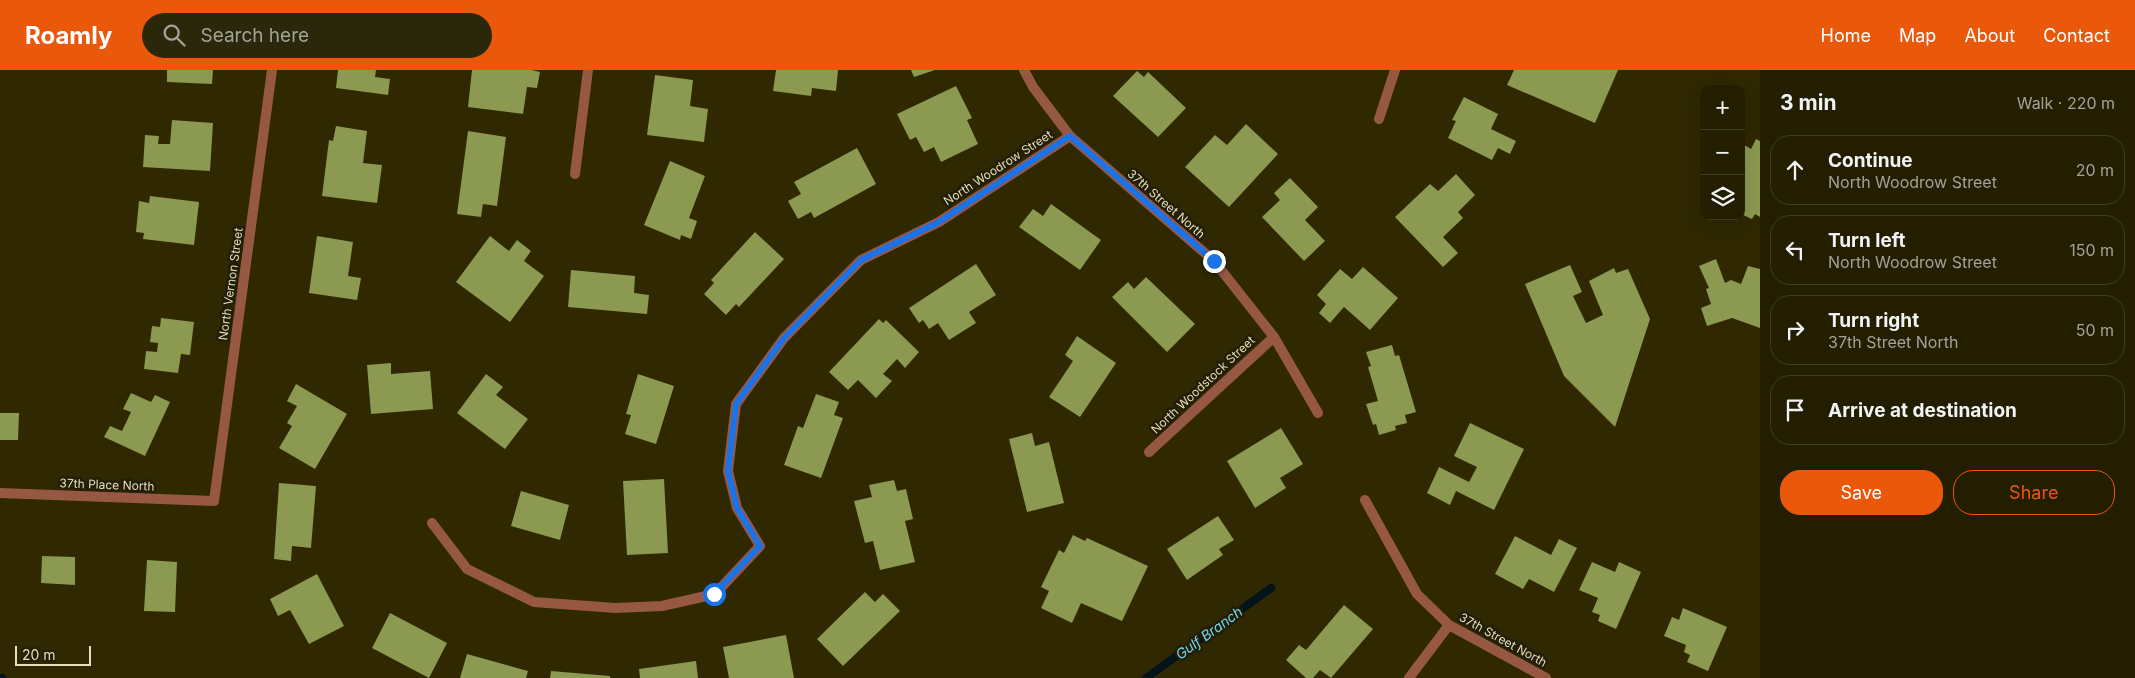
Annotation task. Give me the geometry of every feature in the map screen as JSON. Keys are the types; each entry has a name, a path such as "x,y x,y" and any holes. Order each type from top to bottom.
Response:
{"street":[{"name":"North Vernon Street","path":"214,501 272,70"},
{"path":"575,174 588,70"},
{"name":"37th Street North","path":"1024,70 1033,87 1070,136 1214,261 1274,337 1318,413"},
{"path":"1379,119 1395,70"},
{"name":"North Woodrow Street","path":"432,523 466,569 534,602 615,608 662,606 714,594 760,546 737,508 728,471 736,404 784,338 861,260 939,222 1070,136"},
{"name":"North Woodstock Street","path":"1149,452 1274,337"},
{"name":"37th Place North","path":"0,493 214,501"},
{"name":"37th Street North","path":"1365,500 1417,594 1449,625 1546,678"},
{"path":"1409,678 1449,625"}],"building":[{"path":"167,70 213,70 212,84 167,82"},
{"path":"338,70 376,70 375,77 390,79 388,95 336,88"},
{"path":"472,70 532,70 540,72 537,88 527,87 523,114 468,107"},
{"path":"776,70 838,70 836,91 812,88 811,96 773,91"},
{"path":"911,70 935,70 914,77"},
{"path":"1514,70 1618,70 1595,123 1507,85"},
{"path":"1137,71 1144,77 1148,72 1186,108 1158,137 1113,96"},
{"path":"655,75 693,80 690,106 708,109 704,142 647,135"},
{"path":"956,86 972,118 967,120 978,144 941,162 934,147 924,152 916,137 910,140 897,114"},
{"path":"1464,97 1498,114 1491,129 1516,141 1510,154 1498,148 1492,160 1448,138 1456,121 1452,120"},
{"path":"172,120 213,123 210,171 143,167 145,135 159,136 158,144 170,144"},
{"path":"1246,124 1278,154 1229,207 1185,167 1215,135 1227,145"},
{"path":"336,126 367,131 363,163 382,165 377,203 322,196 329,140 333,141"},
{"path":"468,131 506,137 497,206 483,204 481,217 457,214"},
{"path":"1756,139 1760,141 1760,217 1755,214 1752,219 1745,216 1745,145 1751,149"},
{"path":"857,148 876,184 814,218 811,212 798,219 788,201 801,194 794,182"},
{"path":"670,161 705,176 689,218 697,221 691,239 681,235 680,240 644,225"},
{"path":"1456,174 1475,195 1458,212 1463,218 1443,237 1458,253 1443,267 1395,217 1430,184 1438,191"},
{"path":"1290,178 1318,207 1305,220 1325,241 1304,261 1262,217 1280,200 1274,193"},
{"path":"150,196 199,202 194,245 143,239 144,233 136,232 139,201 149,203"},
{"path":"1051,204 1101,240 1080,270 1019,227 1033,209 1043,216"},
{"path":"755,232 784,259 739,307 736,304 726,315 704,294 714,283 711,280"},
{"path":"317,236 353,242 348,276 361,278 357,300 309,293"},
{"path":"490,236 509,251 517,240 531,251 524,261 544,276 510,322 456,282"},
{"path":"1716,259 1725,283 1731,280 1741,284 1748,266 1760,269 1760,328 1732,318 1707,326 1701,308 1711,304 1706,289 1709,288 1699,266"},
{"path":"976,264 996,295 969,312 976,323 949,340 938,323 929,329 923,320 919,323 909,308"},
{"path":"1570,265 1582,292 1573,296 1586,323 1603,315 1589,281 1614,268 1616,273 1628,269 1650,319 1615,427 1564,376 1525,284"},
{"path":"1363,267 1398,298 1370,330 1344,307 1330,323 1319,313 1326,304 1317,295 1340,269 1352,279"},
{"path":"571,270 635,276 634,293 649,295 647,314 568,307"},
{"path":"1146,277 1195,324 1167,352 1112,297 1128,282 1134,289"},
{"path":"161,318 194,322 190,355 181,354 178,373 144,369 146,351 157,352 158,343 150,342 152,326 160,327"},
{"path":"879,319 883,323 886,320 919,352 905,368 897,359 883,374 892,381 876,398 858,380 848,390 829,372"},
{"path":"1077,336 1116,363 1080,417 1049,397 1073,361 1065,355"},
{"path":"1392,345 1395,356 1399,355 1416,412 1405,415 1407,423 1395,426 1396,430 1379,435 1376,424 1373,425 1366,404 1378,401 1368,367 1371,366 1366,352"},
{"path":"391,363 391,374 430,371 433,409 371,414 367,365"},
{"path":"486,374 503,387 496,395 528,419 505,449 457,413"},
{"path":"638,374 674,386 656,444 625,434 631,415 626,414"},
{"path":"296,384 347,414 315,469 279,448 292,426 287,423 297,406 287,401"},
{"path":"131,393 151,402 155,395 170,402 145,456 104,437 110,426 122,431 131,412 123,409"},
{"path":"816,394 839,402 834,415 843,418 821,478 784,465 798,426 803,428"},
{"path":"0,413 19,413 18,440 0,440"},
{"path":"1470,423 1524,449 1494,510 1456,491 1450,505 1427,493 1439,467 1469,482 1477,467 1454,456"},
{"path":"1281,428 1303,464 1280,478 1286,488 1255,508 1227,461"},
{"path":"1032,433 1035,446 1049,442 1064,503 1027,512 1009,439"},
{"path":"664,479 668,553 627,555 623,481"},
{"path":"894,480 897,491 906,489 913,519 905,521 915,562 880,570 873,541 865,543 854,501 872,497 869,485"},
{"path":"279,483 316,486 311,548 292,546 291,561 274,559"},
{"path":"521,491 569,505 560,540 511,526"},
{"path":"1218,516 1234,540 1219,549 1223,555 1187,580 1167,549"},
{"path":"1073,535 1085,541 1087,538 1148,566 1122,621 1081,603 1072,623 1041,608 1049,591 1041,587 1059,550 1064,553"},
{"path":"1515,536 1551,555 1559,539 1577,548 1554,592 1529,579 1523,589 1495,574"},
{"path":"42,556 75,557 75,585 41,583"},
{"path":"147,560 177,562 175,612 144,611"},
{"path":"1592,562 1615,572 1619,562 1641,572 1616,629 1598,621 1600,615 1592,612 1598,598 1579,590"},
{"path":"317,574 344,626 309,644 290,610 278,616 270,599"},
{"path":"865,592 875,602 883,594 900,611 843,666 817,639"},
{"path":"1344,605 1373,629 1331,678 1320,670 1313,678 1306,678 1286,660 1299,645 1306,650"},
{"path":"1683,608 1727,627 1708,671 1687,662 1690,655 1684,652 1686,645 1664,636 1672,617 1679,620"},
{"path":"390,613 447,643 429,678 372,648"},
{"path":"786,635 794,678 729,678 723,647"},
{"path":"467,654 528,671 526,678 460,678"},
{"path":"696,661 698,678 640,678 639,669"},
{"path":"551,671 610,676 610,678 550,678"}],"waterway":[{"name":"Gulf Branch","path":"1146,678 1271,588"}],"route":[{"path":"714,594 760,546 737,508 728,471 736,404 784,338 861,260 939,222 1070,136 1157,214 1214,261"}]}
